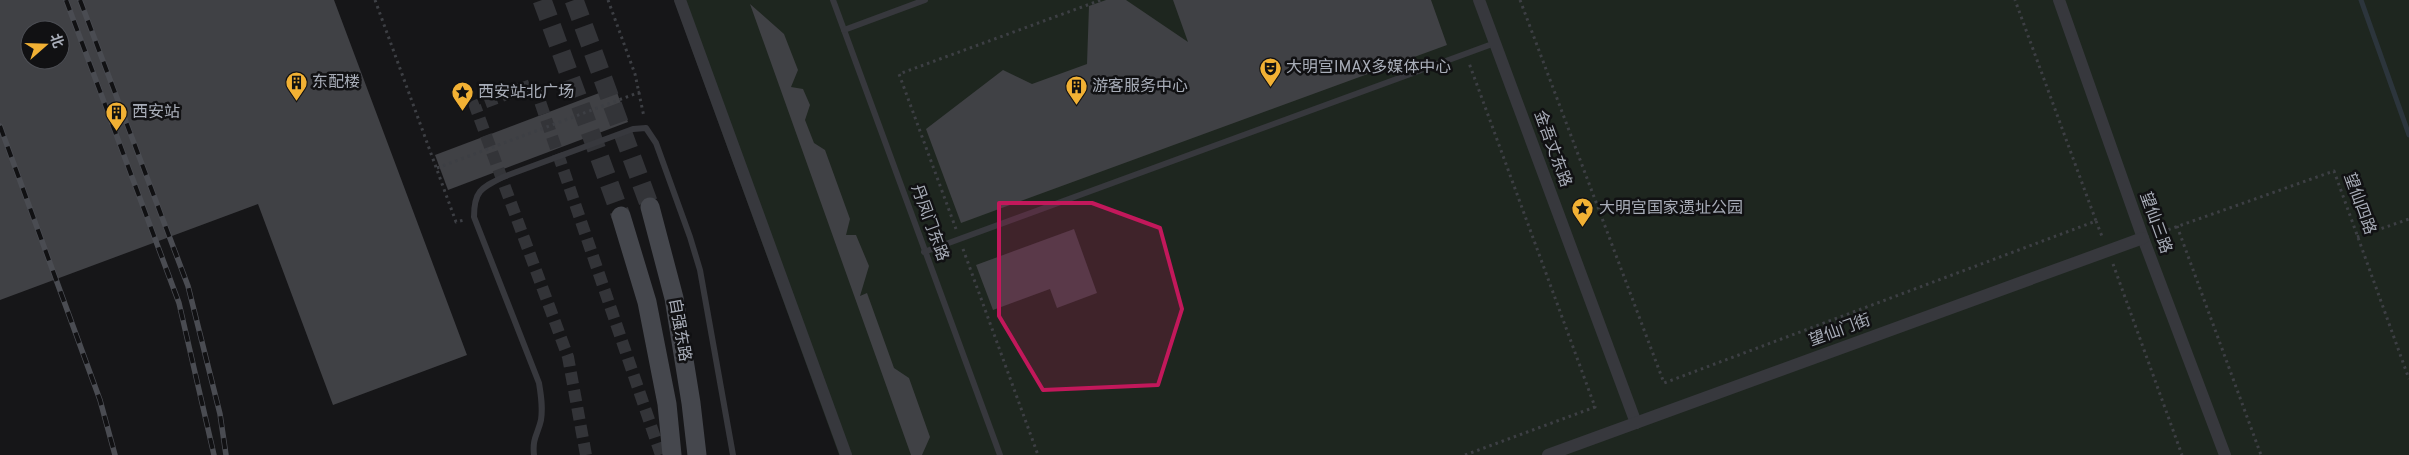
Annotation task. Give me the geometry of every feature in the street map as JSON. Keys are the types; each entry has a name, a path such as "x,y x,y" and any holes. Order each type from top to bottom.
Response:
{"main road":[{"name":"自强东路","path":"650,207 674,298 692,404 697,455"},
{"name":"自强东路","path":"621,216 647,302 667,404 672,455"}],"street":[{"path":"680,0 846,455"},
{"name":"金吾丈东路","path":"1479,0 1636,423"},
{"name":"望仙三路","path":"2059,0 2143,238 2225,455"},
{"name":"望仙门街","path":"1548,455 2143,238"}],"lane":[{"name":"丹凤门东路","path":"834,0 924,252 1000,455"},
{"path":"844,30 925,0"},
{"path":"924,252 1495,43"},
{"path":"534,455 532,444 541,419 542,402 539,383 474,217 474,200 485,186 497,180 633,129 646,128 656,143 690,236 700,270 732,455"}],"path":[{"path":"375,0 456,222 474,217"},
{"path":"608,0 640,92 646,128"},
{"path":"1038,455 899,74 1101,0"},
{"path":"1520,0 1664,384 2096,221"},
{"path":"2015,0 2182,455"},
{"path":"1465,54 1595,407 1465,455"},
{"path":"437,168 640,92"},
{"name":"望仙四路","path":"2143,238 2334,171 2409,379"},
{"path":"2357,237 2409,219"},
{"path":"2177,226 2261,455"}],"highlighted area":[{"path":"999,203 1092,203 1160,228 1182,309 1158,385 1043,390 999,316"}],"shaded area":[{"name":"大明宫国家遗址公园","path":"674,0 2409,0 2409,455 839,455"}],"building":[{"path":"0,0 334,0 467,355 333,405 258,204 0,300"},
{"path":"1106,0 1126,0 1188,42 1173,0 1431,0 1447,45 961,223 926,129 1003,70 1032,84 1087,64 1089,6"},
{"path":"750,4 784,34 798,70 791,87 803,89 810,105 805,120 814,143 825,150 850,219 846,235 856,235 869,266 860,296 867,293 894,368 909,378 930,437 922,455 911,455"},
{"path":"615,87 628,122 448,190 435,155"},
{"path":"1074,229 1097,293 1057,308 1050,289 993,310 976,265"}],"waterway":[{"path":"2361,0 2409,135"}],"tunnel":[{"path":"542,0 621,216"},
{"path":"574,0 650,207"},
{"path":"586,455 568,357 475,106 534,84 661,455"}],"railway":[{"path":"66,0 179,303 214,455"},
{"path":"80,0 188,286 220,414 226,455"},
{"path":"0,126 100,400 115,455"}],"place":[{"name":"大明宫IMAX多媒体中心","path":"1270,87"},
{"name":"东配楼","path":"296,102"},
{"name":"游客服务中心","path":"1076,106"},
{"name":"西安站北广场","path":"462,112"},
{"name":"西安站","path":"116,132"},
{"name":"大明宫国家遗址公园","path":"1583,228"}]}
